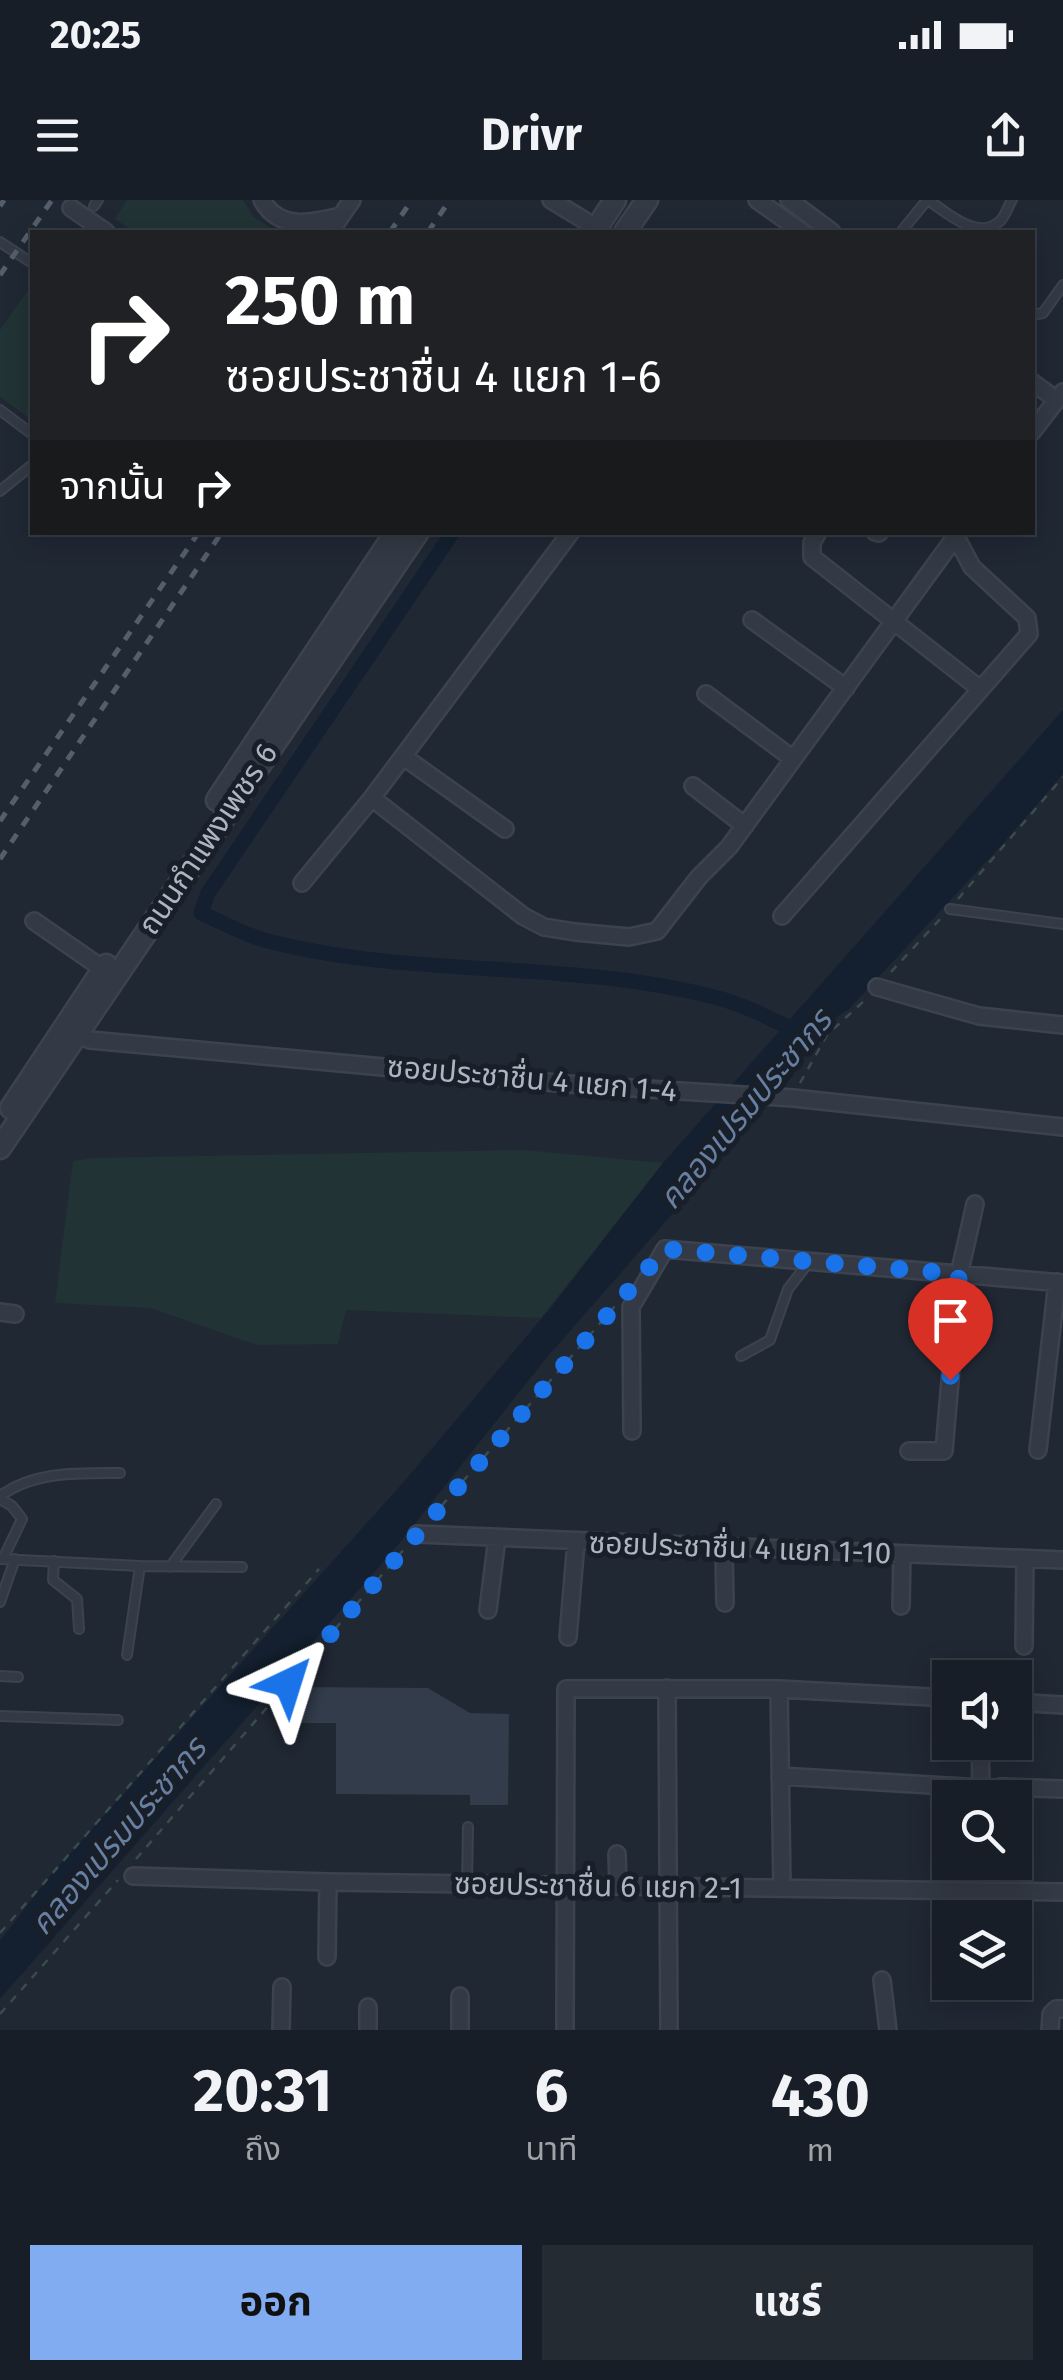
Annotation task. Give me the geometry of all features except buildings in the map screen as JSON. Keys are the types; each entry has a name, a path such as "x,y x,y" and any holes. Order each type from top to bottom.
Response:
{"street":[{"path":"262,200 284,222 310,224 341,216"},
{"path":"331,230 352,200"},
{"path":"551,200 596,230 615,200"},
{"path":"626,230 647,200"},
{"path":"757,200 794,230 804,211"},
{"path":"789,200 829,230"},
{"path":"71,208 103,230"},
{"path":"1035,385 1056,405 1035,429"},
{"name":"ถนนกำแพงเพชร 6","path":"0,1148 103,969 394,535"},
{"name":"ถนนกำแพงเพชร 6","path":"0,1126 416,535"},
{"path":"302,883 404,757 569,535"},
{"path":"816,535 812,556 980,688"},
{"path":"372,798 523,916 544,927 630,937 657,931 744,826 957,535 972,567 1027,618 1030,634 782,916"},
{"path":"752,620 846,688"},
{"path":"706,694 793,759"},
{"path":"404,757 505,829"},
{"path":"694,786 744,826"},
{"path":"34,922 103,969"},
{"path":"877,987 980,1016 1063,1025"},
{"name":"ซอยประชาชื่น 4 แยก 1-4","path":"71,1030 90,1040 568,1084 792,1098 1063,1127"},
{"path":"910,1450 944,1450 959,1274 974,1204"},
{"path":"632,1430 631,1307 665,1249 1060,1283 1038,1450"},
{"name":"ซอยประชาชื่น 4 แยก 1-10","path":"417,1534 1063,1560"},
{"path":"488,1610 498,1538"},
{"path":"568,1637 576,1542"},
{"path":"724,1548 724,1603"},
{"path":"902,1554 902,1606"},
{"path":"1024,1646 1025,1559"},
{"path":"667,1688 669,2030"},
{"path":"565,2030 566,1689 779,1690 932,1697"},
{"path":"779,1690 782,1888"},
{"path":"1032,1703 1063,1704"},
{"path":"780,1776 981,1788 980,1760"},
{"path":"1032,1788 1063,1788"},
{"path":"617,1854 618,1886"},
{"name":"ซอยประชาชื่น 6 แยก 2-1","path":"130,1870 328,1882 1063,1892"},
{"path":"327,1957 328,1882"},
{"path":"882,1980 888,2030"},
{"path":"281,2030 282,1987"},
{"path":"460,1996 460,2030"},
{"path":"368,2007 368,2030"},
{"path":"1050,2030 1051,2014 1063,2009"}],"lane":[{"path":"902,230 928,200 966,225 986,229 1000,221 1012,200"},
{"path":"0,242 30,262"},
{"path":"1035,314 1043,313 1063,286"},
{"path":"0,410 30,432"},
{"path":"0,491 30,467"},
{"path":"950,908 1063,924"},
{"path":"741,1356 770,1340 788,1290 809,1262"},
{"path":"120,1473 53,1476 18,1483 0,1498 22,1519 1,1559 242,1568"},
{"path":"170,1566 216,1504"},
{"path":"0,1602 15,1560"},
{"path":"54,1562 53,1580 77,1599 79,1629"},
{"path":"128,1654 140,1566"},
{"path":"0,1676 18,1677"},
{"path":"0,1716 118,1720"},
{"path":"468,1827 468,1884"}],"path":[{"path":"792,1098 828,1035 950,908 1063,777"},
{"path":"0,2014 130,1870 614,1308"},
{"path":"0,1933 320,1569"}],"shaded area":[{"path":"127,200 243,200 254,217 274,230 131,230 115,219"},
{"path":"30,290 30,419 0,397 0,330"},
{"path":"524,1150 663,1163 541,1318 346,1310 338,1344 257,1345 151,1308 55,1303 73,1161"}],"water":[{"name":"คลองเปรมประชากร","path":"1063,710 1063,774 849,1009 821,1027 792,1077 548,1356 397,1546 0,1999 0,1941 48,1878 402,1484 553,1305 663,1163"}],"waterway":[{"name":"คลองเปรมประชากร","path":"451,535 208,893 201,913 256,937 321,952 668,987 735,1003 802,1034"}],"railway":[{"path":"0,206 4,200"},
{"path":"31,230 52,200"},
{"path":"391,230 412,200"},
{"path":"429,230 450,200"},
{"path":"0,275 30,232"},
{"path":"0,821 197,535"},
{"path":"0,859 220,535"}],"route":[{"path":"288,1683 665,1249 959,1274 950,1380"}]}
